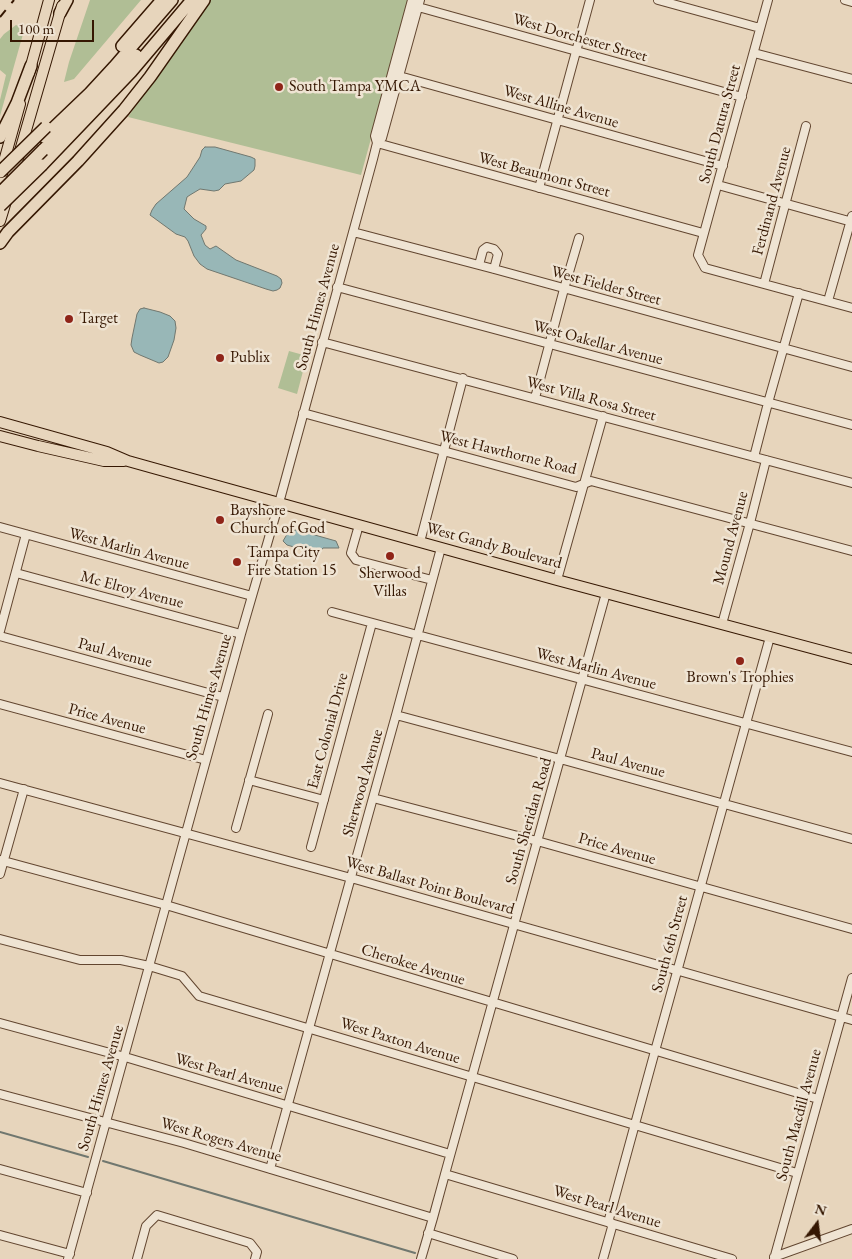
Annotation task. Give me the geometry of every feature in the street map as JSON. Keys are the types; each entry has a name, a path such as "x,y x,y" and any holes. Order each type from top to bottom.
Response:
{"highway":[{"path":"60,13 65,0"},
{"path":"0,180 121,48 162,0"},
{"path":"0,174 108,73 172,0"},
{"path":"0,193 88,107 186,0"},
{"path":"0,206 131,72 192,0"},
{"path":"0,243 8,232 78,161 124,110 155,71 204,0"},
{"path":"0,137 17,103 30,66"}],"main road":[{"path":"0,174 49,0"},
{"path":"0,221 60,13"},
{"name":"West Gandy Boulevard","path":"0,422 107,452 128,461 852,659"},
{"name":"West Gandy Boulevard","path":"0,436 104,461 128,461"}],"street":[{"path":"539,188 590,0"},
{"path":"658,0 760,28"},
{"name":"South Datura Street","path":"764,284 705,268 698,255 768,0"},
{"path":"845,0 852,2"},
{"name":"West Dorchester Street","path":"415,3 576,51 742,97"},
{"name":"South Himes Avenue","path":"69,1257 353,232 377,143 375,136 395,75 415,3"},
{"path":"754,53 852,79"},
{"name":"West Alline Avenue","path":"395,75 723,166"},
{"name":"Ferdinand Avenue","path":"764,284 806,126"},
{"name":"West Beaumont Street","path":"377,143 703,233"},
{"path":"718,185 851,220 828,301"},
{"name":"West Fielder Street","path":"353,232 852,367"},
{"path":"535,398 579,238"},
{"path":"478,265 482,250 488,247 494,249 498,254 494,269"},
{"path":"764,284 852,308"},
{"name":"West Oakellar Avenue","path":"337,287 852,425"},
{"path":"754,457 799,293"},
{"name":"West Villa Rosa Street","path":"322,342 852,483"},
{"path":"420,542 463,378"},
{"name":"West Hawthorne Road","path":"303,413 576,487 591,481 852,551"},
{"path":"558,580 603,416"},
{"name":"Mound Avenue","path":"722,624 766,460"},
{"path":"359,525 351,553 356,560 432,580"},
{"name":"West Marlin Avenue","path":"0,527 252,596"},
{"path":"0,631 26,534"},
{"name":"Sherwood Avenue","path":"270,1169 441,548"},
{"name":"Mc Elroy Avenue","path":"16,573 241,634"},
{"name":"South Sheridan Road","path":"421,1259 434,1218 450,1154 606,592"},
{"name":"West Marlin Avenue","path":"332,612 852,752"},
{"name":"East Colonial Drive","path":"310,847 372,623"},
{"name":"Paul Avenue","path":"0,636 224,697"},
{"name":"South 6th Street","path":"603,1259 612,1227 609,1219 634,1125 770,637"},
{"name":"Price Avenue","path":"0,704 206,760"},
{"path":"236,828 268,714"},
{"name":"Paul Avenue","path":"396,715 852,839"},
{"path":"249,780 324,800"},
{"name":"West Ballast Point Boulevard","path":"0,783 351,878 852,1020"},
{"path":"0,874 2,860 24,789"},
{"name":"Price Avenue","path":"373,798 537,841 852,929"},
{"name":"Cherokee Avenue","path":"2,860 166,905 818,1100"},
{"name":"West Paxton Avenue","path":"0,939 80,960 121,960 149,966 182,976 199,996 797,1173"},
{"name":"South Macdill Avenue","path":"774,1258 852,978"},
{"name":"West Pearl Avenue","path":"0,1023 125,1057 450,1154"},
{"name":"West Rogers Avenue","path":"0,1094 184,1143 434,1218"},
{"path":"0,1169 86,1193"},
{"name":"West Pearl Avenue","path":"445,1174 732,1259"},
{"path":"137,1259 146,1226 157,1216 250,1243 257,1252 255,1259"},
{"path":"774,1258 852,1229"},
{"path":"428,1233 513,1259"},
{"path":"0,1236 69,1257"}],"green space":[{"path":"90,0 141,0 74,79 64,82 69,62"},
{"name":"South Tampa YMCA","path":"209,0 409,0 361,175 128,117"},
{"path":"16,25 21,27 23,34 0,116 0,100 6,75 0,70 0,39"},
{"path":"289,351 307,356 297,394 278,388"}],"water":[{"path":"205,147 215,147 251,157 255,159 254,170 241,181 225,184 219,190 200,189 187,197 184,209 194,219 206,226 201,235 205,245 210,249 216,246 236,260 277,276 281,279 282,283 277,290 266,289 207,269 194,256 185,237 176,234 150,215 156,204 187,177"},
{"path":"144,308 170,316 175,321 174,340 168,357 163,362 159,363 134,352 131,345 137,314 140,309"},
{"path":"297,530 336,541 339,548 323,548 318,554 287,545 283,541 289,531"}],"waterway":[{"path":"0,1132 88,1157"},
{"path":"103,1161 415,1253"}],"railway":[{"path":"0,17 14,0"}],"place":[{"name":"South Tampa YMCA","path":"279,87"},
{"name":"Target","path":"69,319"},
{"name":"Publix","path":"220,358"},
{"name":"Bayshore Church of God","path":"220,520"},
{"name":"Sherwood Villas","path":"390,556"},
{"name":"Tampa City Fire Station 15","path":"237,562"},
{"name":"Brown's Trophies","path":"740,661"}]}
